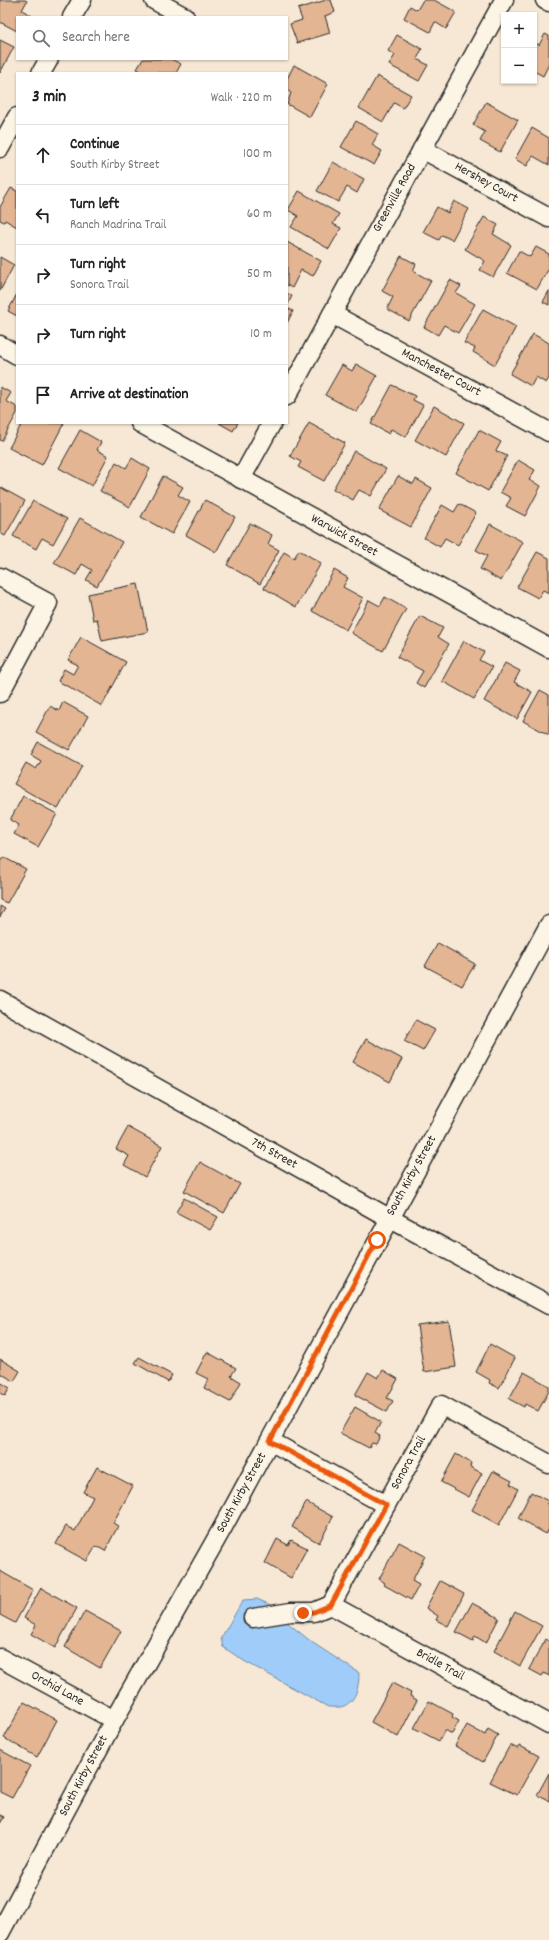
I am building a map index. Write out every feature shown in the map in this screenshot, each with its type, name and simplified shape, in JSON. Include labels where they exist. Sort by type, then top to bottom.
[{"type":"street","points":[[73,16],[82,0]]},
{"type":"street","points":[[154,0],[183,16]]},
{"type":"street","name":"Greenville Road","points":[[288,394],[504,0]]},
{"type":"street","points":[[545,0],[549,2]]},
{"type":"street","points":[[42,72],[48,60]]},
{"type":"street","points":[[8,141],[16,120]]},
{"type":"street","name":"Hershey Court","points":[[422,149],[549,218]]},
{"type":"street","name":"Manchester Court","points":[[332,314],[549,432]]},
{"type":"street","points":[[0,345],[16,354]]},
{"type":"street","name":"Warwick Street","points":[[142,424],[549,648]]},
{"type":"street","points":[[241,479],[271,424]]},
{"type":"street","points":[[0,577],[48,603],[0,693]]},
{"type":"street","name":"South Kirby Street","points":[[0,1933],[114,1720],[270,1441],[389,1218],[549,925]]},
{"type":"street","name":"7th Street","points":[[0,1000],[389,1218],[549,1305]]},
{"type":"street","name":"Sonora Trail","points":[[331,1605],[441,1405],[549,1464]]},
{"type":"street","points":[[270,1441],[386,1505]]},
{"type":"street","points":[[253,1618],[291,1612],[314,1612],[331,1605]]},
{"type":"street","name":"Bridle Trail","points":[[331,1605],[549,1724]]},
{"type":"street","name":"Orchid Lane","points":[[2,1664],[114,1720]]},
{"type":"water","points":[[257,1599],[273,1606],[288,1623],[313,1643],[359,1673],[356,1692],[352,1700],[341,1707],[328,1707],[244,1661],[223,1647],[221,1638],[243,1600]]},
{"type":"building","points":[[0,0],[27,1],[22,10],[32,16],[16,16],[16,30],[0,22]]},
{"type":"building","points":[[326,0],[331,0],[335,12],[325,16],[330,33],[297,43],[290,24],[302,20],[298,9]]},
{"type":"building","points":[[423,0],[434,0],[456,12],[446,29],[435,22],[430,32],[404,18],[410,6],[417,10]]},
{"type":"building","points":[[545,34],[549,36],[549,64],[543,76],[537,73],[537,44],[539,45]]},
{"type":"building","points":[[397,35],[422,49],[417,59],[428,65],[419,81],[389,65],[395,55],[388,51]]},
{"type":"building","points":[[0,40],[14,47],[0,73]]},
{"type":"building","points":[[142,60],[173,60],[181,64],[177,72],[143,72],[137,69]]},
{"type":"building","points":[[294,65],[328,84],[310,117],[288,105],[291,93],[288,91],[288,77]]},
{"type":"building","points":[[377,76],[411,95],[403,108],[394,103],[383,122],[359,108]]},
{"type":"building","points":[[486,102],[518,120],[500,152],[480,141],[485,132],[473,125]]},
{"type":"building","points":[[356,121],[378,134],[372,145],[382,151],[374,165],[341,147]]},
{"type":"building","points":[[532,128],[549,138],[549,165],[533,156],[527,166],[515,159]]},
{"type":"building","points":[[333,162],[364,179],[357,193],[347,187],[338,202],[317,191]]},
{"type":"building","points":[[11,188],[16,190],[16,226],[5,220],[4,222],[0,220],[0,207]]},
{"type":"building","points":[[299,191],[339,214],[333,224],[341,228],[329,249],[291,227],[298,216],[288,210]]},
{"type":"building","points":[[454,201],[469,209],[452,240],[442,235],[439,240],[423,232],[437,207],[448,213]]},
{"type":"building","points":[[484,217],[498,225],[493,234],[511,245],[493,277],[480,270],[485,261],[465,249]]},
{"type":"building","points":[[288,243],[321,261],[313,276],[301,270],[292,288],[288,286]]},
{"type":"building","points":[[536,247],[549,254],[549,268],[537,289],[507,273],[519,251],[530,257]]},
{"type":"building","points":[[401,256],[416,264],[413,271],[431,281],[409,321],[387,309],[393,297],[382,291]]},
{"type":"building","points":[[0,257],[14,265],[0,291]]},
{"type":"building","points":[[450,280],[461,286],[456,293],[475,304],[458,333],[444,325],[438,335],[424,327]]},
{"type":"building","points":[[549,291],[549,305],[543,302]]},
{"type":"building","points":[[288,294],[292,296],[288,304]]},
{"type":"building","points":[[16,296],[16,315],[8,311]]},
{"type":"building","points":[[288,308],[293,311],[288,321]]},
{"type":"building","points":[[483,309],[516,327],[495,365],[473,352],[475,348],[464,343]]},
{"type":"building","points":[[533,334],[549,343],[549,378],[546,383],[536,377],[531,386],[510,374]]},
{"type":"building","points":[[356,364],[377,376],[357,412],[325,395],[342,365],[352,371]]},
{"type":"building","points":[[392,385],[415,396],[413,400],[423,405],[406,437],[391,429],[389,434],[371,424]]},
{"type":"building","points":[[0,387],[11,393],[6,401],[16,406],[16,415],[2,441],[0,440]]},
{"type":"building","points":[[434,406],[464,423],[446,457],[415,440]]},
{"type":"building","points":[[309,423],[345,443],[324,481],[298,467],[301,462],[290,456]]},
{"type":"building","points":[[21,424],[63,424],[42,465],[9,448]]},
{"type":"building","points":[[221,424],[237,424],[233,431]]},
{"type":"building","points":[[80,430],[101,442],[97,450],[108,456],[92,486],[59,468]]},
{"type":"building","points":[[479,430],[501,442],[496,451],[507,456],[488,491],[456,473]]},
{"type":"building","points":[[354,451],[386,469],[371,496],[359,490],[353,500],[333,489]]},
{"type":"building","points":[[132,458],[150,469],[130,507],[100,491],[116,462],[126,468]]},
{"type":"building","points":[[518,460],[535,470],[529,480],[541,486],[525,516],[506,506],[511,498],[500,492]]},
{"type":"building","points":[[163,476],[183,487],[178,495],[190,502],[172,534],[141,517]]},
{"type":"building","points":[[398,476],[413,484],[416,479],[432,488],[411,527],[379,510]]},
{"type":"building","points":[[0,487],[25,501],[5,536],[0,533]]},
{"type":"building","points":[[205,500],[235,517],[216,552],[186,535]]},
{"type":"building","points":[[33,501],[67,519],[53,544],[42,538],[36,549],[13,536]]},
{"type":"building","points":[[459,504],[476,513],[458,545],[445,538],[440,547],[424,538],[442,505],[454,512]]},
{"type":"building","points":[[80,518],[122,542],[97,586],[86,580],[92,570],[82,564],[76,575],[54,563]]},
{"type":"building","points":[[250,523],[272,535],[268,544],[279,550],[260,584],[227,565]]},
{"type":"building","points":[[490,524],[523,542],[501,581],[480,569],[487,556],[476,550]]},
{"type":"building","points":[[299,550],[321,563],[296,607],[264,588],[284,552],[294,558]]},
{"type":"building","points":[[537,552],[549,558],[549,593],[543,590],[538,598],[517,587]]},
{"type":"building","points":[[334,570],[348,578],[343,587],[363,598],[346,630],[312,611]]},
{"type":"building","points":[[138,584],[148,632],[102,641],[97,619],[93,620],[88,594]]},
{"type":"building","points":[[385,597],[406,609],[383,651],[351,633],[369,600],[380,606]]},
{"type":"building","points":[[420,616],[443,628],[438,637],[449,644],[424,688],[416,683],[423,671],[397,657]]},
{"type":"building","points":[[81,637],[126,662],[102,706],[58,681],[64,669],[73,674],[78,665],[68,660]]},
{"type":"building","points":[[464,641],[484,652],[479,660],[492,667],[474,699],[442,681]]},
{"type":"building","points":[[505,663],[520,671],[514,682],[532,692],[517,719],[484,701]]},
{"type":"building","points":[[540,690],[549,695],[549,735],[523,721]]},
{"type":"building","points":[[63,702],[88,716],[69,750],[36,732],[50,706],[59,711]]},
{"type":"building","points":[[38,742],[82,766],[58,809],[14,784],[26,763],[36,769],[41,761],[31,755]]},
{"type":"building","points":[[23,796],[57,814],[38,847],[14,834],[19,825],[10,820]]},
{"type":"building","points":[[3,857],[26,869],[7,903],[0,900],[0,862]]},
{"type":"building","points":[[0,906],[5,909],[0,917]]},
{"type":"building","points":[[438,943],[475,964],[462,986],[425,966]]},
{"type":"building","points":[[416,1020],[435,1030],[423,1051],[404,1041]]},
{"type":"building","points":[[366,1039],[402,1059],[390,1082],[353,1062]]},
{"type":"building","points":[[128,1127],[162,1146],[145,1177],[124,1165],[129,1156],[116,1149]]},
{"type":"building","points":[[200,1162],[240,1184],[224,1213],[184,1191]]},
{"type":"building","points":[[184,1198],[218,1217],[210,1230],[176,1212]]},
{"type":"building","points":[[449,1321],[456,1367],[424,1372],[417,1325]]},
{"type":"building","points":[[490,1344],[515,1358],[499,1388],[489,1383],[490,1380],[476,1372]]},
{"type":"building","points":[[207,1352],[236,1368],[231,1376],[241,1382],[230,1402],[204,1388],[208,1379],[196,1373]]},
{"type":"building","points":[[139,1357],[172,1375],[168,1382],[135,1363]]},
{"type":"building","points":[[0,1359],[20,1371],[14,1381],[0,1373]]},
{"type":"building","points":[[383,1370],[398,1379],[387,1398],[393,1401],[387,1412],[355,1395],[368,1372],[378,1378]]},
{"type":"building","points":[[524,1372],[549,1386],[549,1391],[538,1411],[525,1404],[524,1407],[509,1399]]},
{"type":"building","points":[[0,1382],[10,1388],[5,1396],[0,1393]]},
{"type":"building","points":[[355,1407],[381,1422],[375,1433],[380,1436],[376,1444],[372,1443],[369,1448],[340,1433]]},
{"type":"building","points":[[456,1454],[471,1463],[470,1467],[482,1473],[469,1497],[441,1482]]},
{"type":"building","points":[[97,1467],[133,1486],[113,1523],[118,1526],[105,1551],[96,1546],[87,1561],[56,1544],[66,1526],[75,1531],[93,1497],[83,1492]]},
{"type":"building","points":[[493,1471],[512,1481],[510,1484],[518,1489],[499,1525],[472,1510]]},
{"type":"building","points":[[531,1492],[548,1501],[549,1529],[546,1534],[518,1518]]},
{"type":"building","points":[[306,1502],[333,1517],[319,1543],[292,1527]]},
{"type":"building","points":[[277,1539],[288,1545],[291,1540],[307,1548],[291,1578],[265,1563]]},
{"type":"building","points":[[399,1542],[425,1556],[412,1581],[419,1585],[411,1600],[384,1585],[385,1583],[379,1579]]},
{"type":"building","points":[[0,1571],[33,1590],[15,1623],[0,1615]]},
{"type":"building","points":[[440,1581],[464,1594],[448,1626],[436,1620],[438,1616],[426,1608]]},
{"type":"building","points":[[41,1588],[77,1608],[55,1648],[31,1634],[36,1625],[24,1618]]},
{"type":"building","points":[[472,1603],[499,1618],[486,1643],[475,1636],[473,1641],[456,1632]]},
{"type":"building","points":[[85,1611],[121,1631],[100,1668],[65,1647]]},
{"type":"building","points":[[515,1611],[542,1626],[520,1666],[494,1651]]},
{"type":"building","points":[[546,1639],[549,1641],[549,1676],[544,1673],[542,1676],[529,1669]]},
{"type":"building","points":[[392,1683],[411,1693],[410,1696],[417,1700],[398,1737],[371,1722]]},
{"type":"building","points":[[429,1701],[453,1714],[452,1717],[459,1721],[452,1734],[445,1730],[439,1741],[414,1728]]},
{"type":"building","points":[[24,1702],[57,1720],[37,1757],[4,1738]]},
{"type":"building","points":[[467,1725],[485,1735],[488,1729],[498,1735],[483,1762],[455,1746]]},
{"type":"building","points":[[510,1745],[518,1749],[520,1746],[539,1756],[517,1795],[490,1782]]},
{"type":"building","points":[[0,1750],[30,1766],[12,1798],[0,1792]]},
{"type":"building","points":[[549,1773],[549,1801],[537,1795]]},
{"type":"building","points":[[0,1815],[4,1817],[0,1824]]},
{"type":"route","points":[[303,1613],[314,1612],[331,1605],[386,1505],[270,1441],[377,1240]]}]
